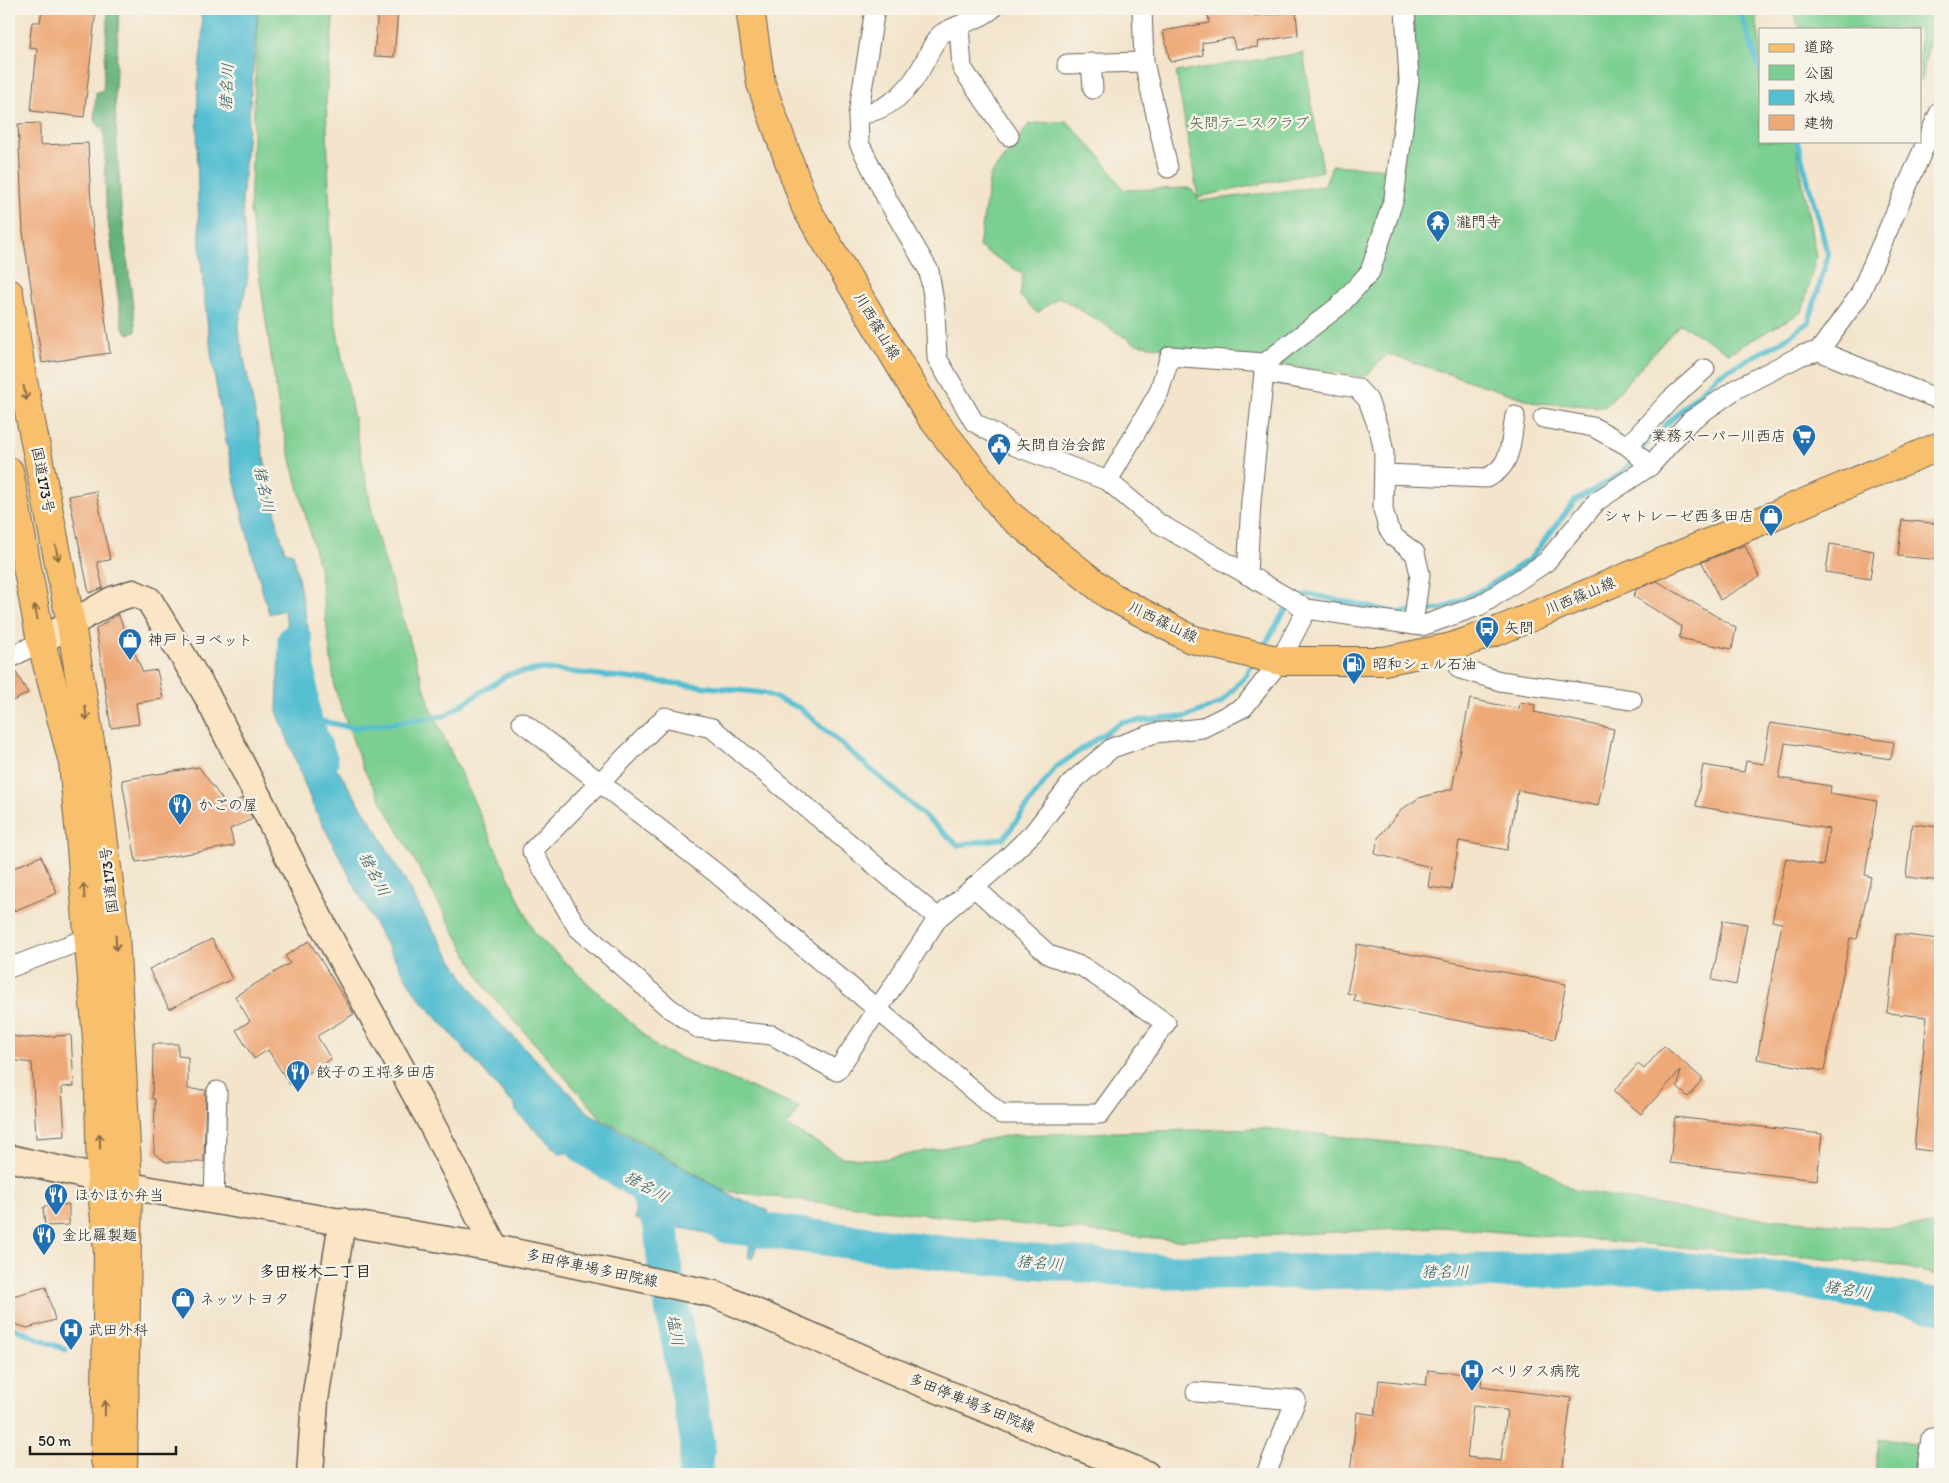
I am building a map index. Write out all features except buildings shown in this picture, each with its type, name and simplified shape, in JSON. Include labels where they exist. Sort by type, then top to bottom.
[{"type":"main road","name":"川西篠山線","points":[[750,9],[761,84],[806,208],[931,417],[1007,513],[1109,595],[1191,639],[1280,661],[1384,661],[1452,647],[1500,630],[1940,446]]},
{"type":"main road","name":"国道173号","points":[[9,294],[22,376],[71,624],[96,778],[115,933],[128,1185],[123,1474]]},
{"type":"main road","name":"国道173号","points":[[9,471],[41,641],[52,675],[73,763],[98,1051],[101,1180],[108,1252],[104,1474]]},
{"type":"main road","points":[[41,641],[112,600],[133,593],[149,600],[206,694],[328,935],[428,1117],[495,1248]]},
{"type":"main road","name":"多田停車場多田院線","points":[[9,1158],[101,1180],[495,1248],[714,1294],[914,1380],[1146,1474]]},
{"type":"main road","points":[[310,1474],[315,1400],[342,1221]]},
{"type":"street","points":[[875,9],[858,115],[858,143],[887,199],[929,271],[935,309],[937,358],[974,422],[1015,446],[1108,481],[1158,523],[1307,610],[1422,626],[1481,605],[1546,562],[1597,501],[1650,466],[1690,421],[1736,389],[1802,355],[1819,352],[1940,400]]},
{"type":"street","points":[[858,115],[872,113],[897,99],[916,80],[931,49],[942,33],[984,16],[992,9]]},
{"type":"street","points":[[1142,9],[1144,62],[1168,168]]},
{"type":"street","points":[[1247,575],[1251,501],[1265,368],[1339,306],[1370,272],[1394,198],[1409,81],[1405,9]]},
{"type":"street","points":[[960,26],[962,68],[1009,136]]},
{"type":"street","points":[[1068,64],[1144,62]]},
{"type":"street","points":[[1092,63],[1093,88]]},
{"type":"street","points":[[1151,91],[1159,130]]},
{"type":"street","points":[[1819,352],[1859,296],[1940,111]]},
{"type":"street","points":[[1108,481],[1159,392],[1170,356],[1265,368],[1357,388],[1368,400],[1380,433],[1384,453],[1383,509],[1388,528],[1395,538],[1415,553],[1420,574],[1413,624]]},
{"type":"street","points":[[1628,446],[1670,400],[1705,368]]},
{"type":"street","points":[[1384,474],[1486,478],[1497,473],[1505,465],[1514,416]]},
{"type":"street","points":[[1543,418],[1593,426],[1628,446],[1650,466]]},
{"type":"street","points":[[938,918],[712,728],[665,717],[532,851],[577,927],[668,1007],[698,1028],[772,1035],[837,1071],[938,918],[1034,832],[1073,781],[1112,748],[1155,733],[1202,728],[1244,707],[1280,661],[1307,610]]},
{"type":"street","points":[[9,659],[41,641]]},
{"type":"street","points":[[1452,647],[1460,669],[1492,678],[1632,700]]},
{"type":"street","points":[[522,722],[716,874],[1001,1114],[1100,1114],[1166,1023],[1083,968],[1050,955],[974,887]]},
{"type":"street","points":[[9,968],[88,938]]},
{"type":"street","points":[[214,1200],[218,1091]]},
{"type":"street","points":[[1196,1392],[1296,1400],[1266,1474]]},
{"type":"street","points":[[1926,1474],[1931,1438]]},
{"type":"green space","points":[[108,9],[119,9],[115,91],[116,128],[121,206],[136,332],[128,334],[122,326],[106,206],[104,131],[94,120],[96,92],[103,90]]},
{"type":"green space","points":[[258,9],[334,9],[326,99],[333,311],[376,533],[431,709],[535,934],[659,1049],[800,1108],[787,1126],[842,1157],[878,1160],[1011,1135],[1263,1128],[1523,1157],[1574,1190],[1717,1215],[1885,1228],[1940,1225],[1940,1276],[1897,1265],[1441,1227],[1174,1240],[882,1210],[725,1191],[601,1118],[487,990],[362,766],[335,689],[319,567],[280,417],[250,211]]},
{"type":"green space","points":[[1409,9],[1755,9],[1759,35],[1759,142],[1795,142],[1816,257],[1802,312],[1729,353],[1680,324],[1605,407],[1538,403],[1387,354],[1365,377],[1136,344],[1059,297],[1037,313],[1020,296],[1023,274],[979,247],[990,176],[1029,124],[1067,121],[1102,159],[1124,190],[1190,188],[1200,201],[1325,186],[1332,165],[1389,169]]},
{"type":"green space","points":[[1792,9],[1935,9],[1922,80],[1922,28],[1800,28]]},
{"type":"green space","name":"矢問テニスクラブ","points":[[1303,53],[1323,171],[1198,197],[1176,72]]},
{"type":"green space","points":[[1879,1438],[1921,1445],[1916,1474],[1875,1474]]},
{"type":"water","points":[[200,9],[258,9],[242,202],[248,275],[238,329],[279,531],[285,551],[293,553],[312,648],[306,676],[294,702],[327,761],[339,772],[377,831],[425,917],[480,1003],[589,1113],[730,1195],[769,1211],[752,1259],[748,1257],[750,1245],[721,1240],[722,1236],[635,1219],[633,1196],[622,1178],[610,1166],[613,1158],[601,1153],[593,1157],[580,1150],[573,1156],[569,1152],[560,1154],[516,1112],[515,1104],[508,1099],[416,994],[376,927],[313,806],[277,711],[279,649],[292,646],[284,610],[269,614],[230,462],[212,358],[205,306],[198,201],[198,84],[202,37]]},
{"type":"waterway","points":[[1739,9],[1759,67]]},
{"type":"waterway","points":[[1263,648],[1284,612],[1308,594],[1397,613],[1442,609],[1484,589],[1530,559],[1575,501],[1622,473],[1646,444],[1718,375],[1781,342],[1809,322],[1828,255],[1797,142]]},
{"type":"waterway","name":"猪名川","points":[[295,641],[303,717],[321,762]]},
{"type":"waterway","points":[[303,717],[353,728],[444,716],[509,674],[543,669],[764,693],[800,708],[958,845],[1004,838],[1055,768],[1121,722],[1185,717],[1221,703],[1246,675],[1254,662]]},
{"type":"waterway","name":"猪名川","points":[[563,1120],[586,1148],[650,1190]]},
{"type":"waterway","name":"塩川","points":[[646,1188],[661,1227],[666,1276],[698,1443],[695,1474]]},
{"type":"waterway","name":"猪名川","points":[[716,1220],[727,1226],[958,1255],[1165,1272],[1559,1271],[1642,1266],[1796,1280],[1940,1306]]},
{"type":"waterway","points":[[9,1326],[66,1350]]},
{"type":"place","name":"瀧門寺","points":[[1438,243]]},
{"type":"place","name":"業務スーパー川西店","points":[[1804,457]]},
{"type":"place","name":"矢問自治会館","points":[[999,466]]},
{"type":"place","name":"シャトレーゼ西多田店","points":[[1771,537]]},
{"type":"place","name":"矢問","points":[[1487,649]]},
{"type":"place","name":"神戸トヨペット","points":[[130,661]]},
{"type":"place","name":"昭和シェル石油","points":[[1354,685]]},
{"type":"place","name":"かごの屋","points":[[180,826]]},
{"type":"place","name":"餃子の王将多田店","points":[[298,1093]]},
{"type":"place","name":"ほかほか弁当","points":[[56,1216]]},
{"type":"place","name":"金比羅製麺","points":[[44,1256]]},
{"type":"place","name":"ネッツトヨタ","points":[[183,1320]]},
{"type":"place","name":"武田外科","points":[[71,1351]]},
{"type":"place","name":"ベリタス病院","points":[[1472,1392]]},
{"type":"district","name":"多田桜木二丁目","points":[[315,1271]]}]
